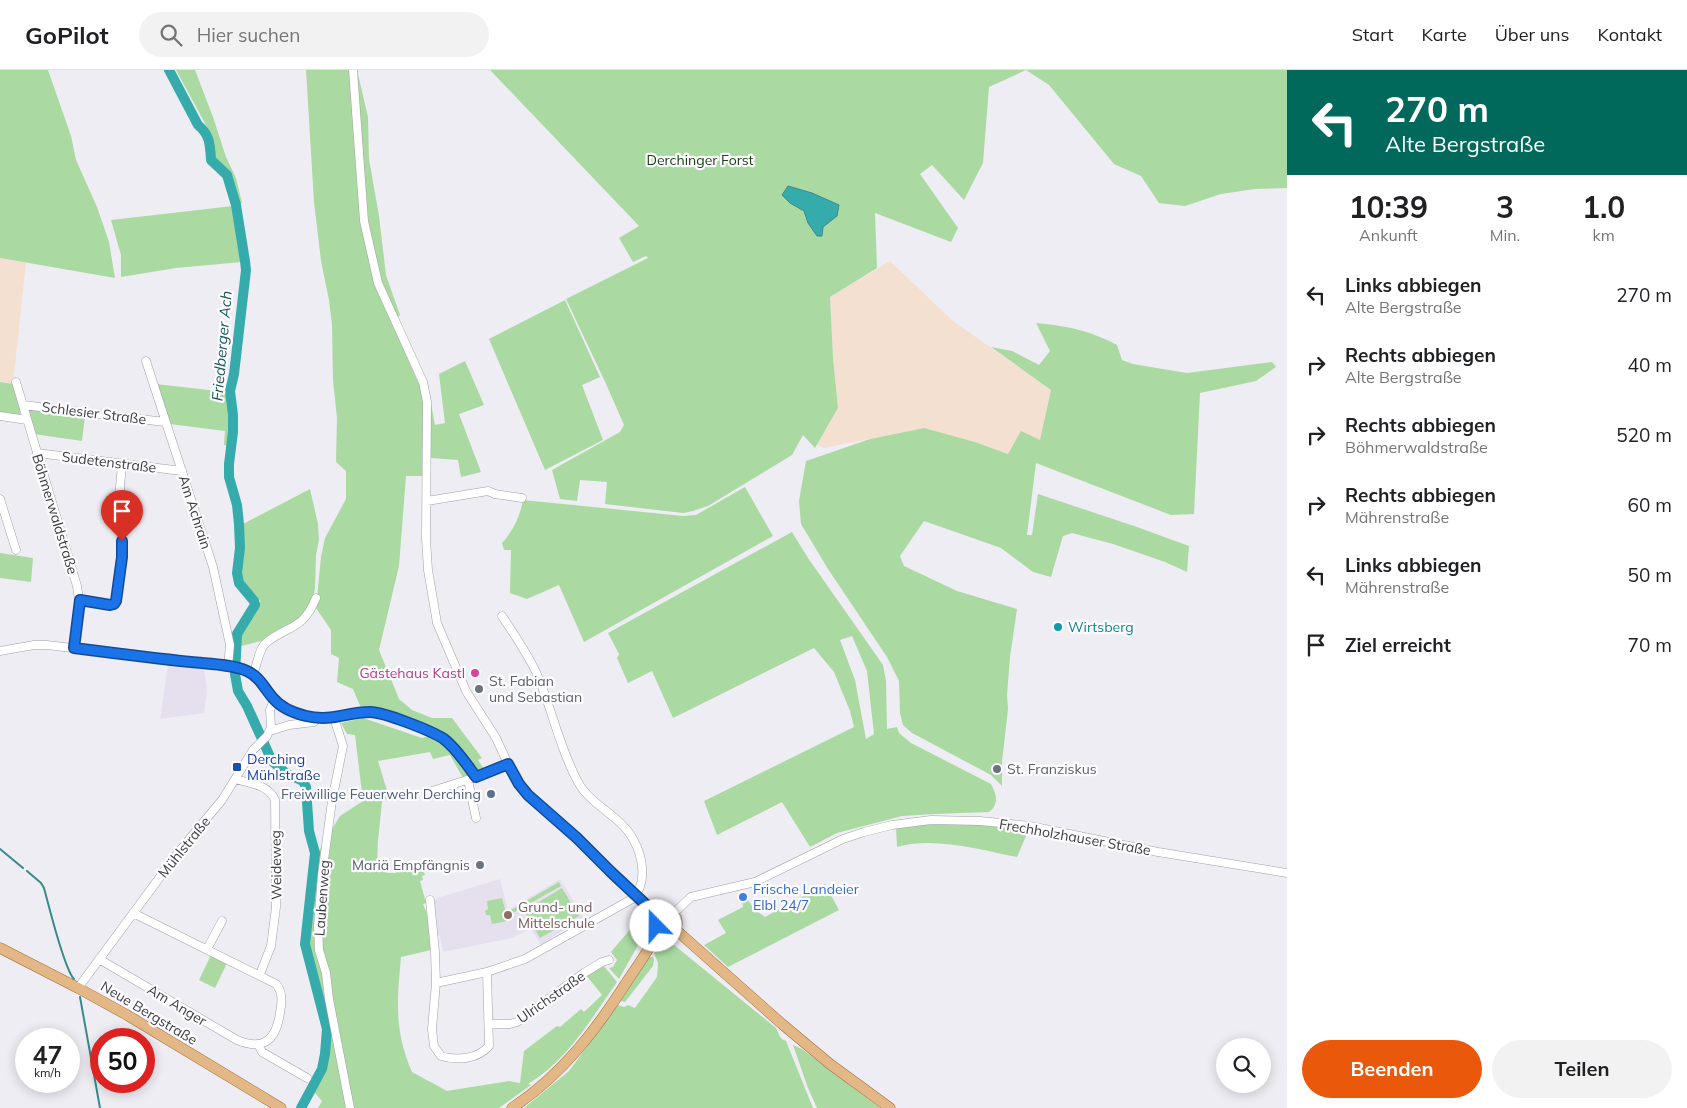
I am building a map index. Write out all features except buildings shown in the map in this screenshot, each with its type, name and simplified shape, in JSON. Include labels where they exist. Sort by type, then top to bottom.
[{"type":"main road","points":[[665,912],[673,914],[677,921],[675,929],[668,933],[660,931],[655,924],[658,916],[665,912]]},
{"type":"main road","points":[[675,929],[819,1055],[890,1108]]},
{"type":"main road","points":[[512,1108],[528,1098],[551,1078],[583,1045],[660,931]]},
{"type":"main road","name":"Neue Bergstraße","points":[[0,948],[127,1015],[281,1108]]},
{"type":"street","points":[[353,70],[364,221],[378,282],[423,382],[427,402],[426,539],[428,570],[437,623],[466,691],[496,738],[519,784],[528,795],[577,838],[635,896],[658,916]]},
{"type":"street","name":"Am Achrain","points":[[146,361],[210,556],[230,645],[233,668]]},
{"type":"street","name":"Böhmerwaldstraße","points":[[16,382],[80,600],[74,648]]},
{"type":"street","name":"Schlesier Straße","points":[[23,405],[165,422]]},
{"type":"street","points":[[0,416],[27,420]]},
{"type":"street","name":"Sudetenstraße","points":[[37,453],[182,471]]},
{"type":"street","points":[[80,600],[110,605],[116,601],[122,557],[120,499],[122,464]]},
{"type":"street","points":[[427,501],[488,491],[495,494],[522,498]]},
{"type":"street","points":[[0,499],[16,550]]},
{"type":"street","points":[[253,674],[261,650],[266,642],[297,625],[312,609],[316,598]]},
{"type":"street","points":[[436,984],[487,972],[525,959],[635,896],[642,884],[642,875],[634,840],[624,827],[582,789],[567,760],[536,671],[502,616]]},
{"type":"street","points":[[0,651],[34,645],[74,648],[233,668],[253,674],[274,700],[285,708],[317,718],[334,718],[371,712],[391,717],[434,734],[454,749],[472,778],[476,818]]},
{"type":"street","points":[[265,737],[270,710],[274,700]]},
{"type":"street","points":[[265,737],[289,725],[314,722],[317,718]]},
{"type":"street","name":"Laubenweg","points":[[334,718],[343,746],[332,801],[322,875],[318,926],[319,950],[326,973],[329,999],[350,1108]]},
{"type":"street","name":"Mühlstraße","points":[[78,988],[176,854],[222,800],[253,750],[265,737]]},
{"type":"street","points":[[426,793],[508,764]]},
{"type":"street","name":"Weideweg","points":[[235,778],[268,789],[275,800],[276,916],[271,946],[260,974]]},
{"type":"street","name":"Frechholzhauser Straße","points":[[673,914],[691,897],[755,882],[843,838],[892,826],[931,820],[980,820],[1030,826],[1158,852],[1287,873]]},
{"type":"street","points":[[430,900],[436,984],[432,1029],[434,1046],[441,1056],[449,1058],[477,1056],[484,1052],[488,1046],[487,972]]},
{"type":"street","points":[[133,912],[260,974],[280,988],[282,1007],[276,1033],[258,1044]]},
{"type":"street","points":[[208,949],[222,921]]},
{"type":"street","name":"Am Anger","points":[[99,959],[237,1040],[258,1044],[262,1052],[307,1078]]},
{"type":"street","name":"Ulrichstraße","points":[[489,1024],[517,1022],[584,973],[609,960]]},
{"type":"shaded area","points":[[0,258],[26,263],[13,384],[0,382]]},
{"type":"shaded area","points":[[890,261],[953,321],[1051,390],[1040,441],[1008,454],[975,442],[923,428],[824,448],[817,445],[838,408],[830,297]]},
{"type":"shaded area","points":[[168,665],[204,668],[207,690],[204,713],[160,719]]},
{"type":"shaded area","name":"Grund- und Mittelschule","points":[[500,879],[508,910],[560,879],[585,919],[574,923],[541,945],[531,929],[512,938],[443,952],[440,936],[437,935],[432,905],[437,898]]},
{"type":"green space","points":[[0,70],[48,70],[71,136],[76,160],[97,207],[109,242],[115,278],[0,258]]},
{"type":"green space","points":[[176,70],[195,70],[226,157],[236,178],[242,203],[239,204],[230,174],[213,159],[213,138]]},
{"type":"green space","points":[[306,70],[357,70],[368,117],[369,159],[379,216],[386,275],[400,315],[392,323],[418,382],[429,393],[435,425],[445,423],[439,374],[465,361],[484,405],[459,414],[481,472],[461,477],[458,460],[431,458],[423,464],[422,476],[406,476],[399,566],[379,650],[399,699],[412,710],[432,718],[452,718],[482,758],[478,760],[484,769],[479,771],[444,733],[373,707],[361,708],[353,689],[337,682],[339,658],[331,654],[331,630],[316,608],[321,557],[325,538],[346,499],[346,471],[336,462],[337,418],[333,380],[332,325],[321,261],[314,202]]},
{"type":"green space","name":"Derchinger Forst","points":[[490,70],[1026,70],[989,87],[983,163],[964,200],[932,165],[920,174],[958,228],[951,242],[875,213],[877,268],[830,297],[838,408],[815,448],[803,435],[792,455],[708,506],[683,513],[605,504],[607,482],[580,480],[577,501],[560,499],[552,470],[620,432],[624,425],[566,299],[648,258],[646,256],[633,262],[619,238],[639,226]],"holes":[[[788,186],[812,193],[839,205],[837,216],[823,227],[822,236],[817,236],[808,223],[804,211]]]},
{"type":"green space","points":[[1026,70],[1287,70],[1287,188],[1255,189],[1221,194],[1185,206],[1159,203],[1141,176],[1114,164],[1049,85]]},
{"type":"green space","points":[[233,206],[242,262],[176,268],[121,277],[121,255],[111,220]]},
{"type":"green space","points":[[565,300],[600,377],[582,385],[603,440],[545,470],[489,339]]},
{"type":"green space","points":[[1036,323],[1067,327],[1097,336],[1117,345],[1122,360],[1133,364],[1187,373],[1272,362],[1276,367],[1256,381],[1200,393],[1194,514],[1171,515],[1036,463],[1027,535],[1032,535],[1038,494],[1189,546],[1187,572],[1165,562],[1113,544],[1072,533],[1063,536],[1051,577],[1033,572],[1001,548],[924,521],[900,556],[904,566],[957,591],[1017,609],[1010,657],[1002,786],[991,775],[912,733],[903,725],[900,713],[899,681],[887,657],[828,569],[801,524],[799,501],[806,461],[870,439],[924,428],[975,442],[1008,454],[1021,431],[1040,440],[1051,390],[991,347],[1012,351],[1039,365],[1050,351]]},
{"type":"green space","points":[[0,382],[13,384],[21,411],[20,414],[0,414]]},
{"type":"green space","points":[[156,384],[226,392],[229,414],[228,446],[224,445],[225,431],[170,424]]},
{"type":"green space","points":[[32,410],[85,416],[82,441],[34,434],[28,414]]},
{"type":"green space","points":[[745,487],[773,536],[584,642],[559,585],[527,599],[510,593],[511,550],[504,550],[502,543],[516,523],[523,500],[683,516],[696,515]]},
{"type":"green space","points":[[310,489],[318,524],[319,540],[316,555],[315,588],[311,607],[295,623],[265,640],[233,648],[235,633],[251,608],[251,602],[261,602],[241,581],[239,570],[242,550],[241,525]]},
{"type":"green space","points":[[792,532],[883,665],[886,681],[887,729],[897,727],[899,733],[911,743],[991,784],[995,792],[996,803],[989,812],[902,816],[837,833],[810,847],[782,802],[717,835],[704,801],[854,727],[850,711],[834,672],[814,648],[673,718],[652,671],[628,683],[617,658],[619,654],[608,633]],"holes":[[[852,636],[867,671],[874,734],[866,739],[855,680],[840,640]]]},
{"type":"green space","points":[[0,553],[33,558],[31,582],[0,578]]},
{"type":"green space","points":[[363,718],[422,738],[430,736],[447,748],[468,776],[463,778],[450,755],[433,759],[430,752],[378,761],[389,797],[382,802],[377,865],[388,873],[396,873],[396,865],[421,864],[425,875],[422,876],[423,880],[420,881],[426,903],[423,904],[427,914],[431,950],[401,957],[398,988],[398,1015],[402,1042],[412,1072],[447,1091],[509,1081],[520,1083],[524,1051],[557,1026],[560,1027],[581,1009],[584,1012],[602,995],[586,975],[603,965],[617,982],[567,1051],[528,1084],[531,1085],[499,1108],[318,1108],[322,1101],[314,1092],[326,1068],[330,1027],[308,943],[314,859],[340,816],[363,801],[355,735],[347,734],[341,723]]},
{"type":"green space","points":[[951,823],[1029,829],[1017,857],[941,843],[911,844],[897,847],[896,827]]},
{"type":"green space","points":[[559,882],[561,886],[506,917],[507,921],[492,924],[490,915],[486,915],[485,911],[488,909],[487,901],[502,898],[506,913]]},
{"type":"green space","points":[[825,884],[839,910],[728,967],[704,945],[726,933],[718,920],[743,907],[742,900],[746,897],[754,909],[765,917]]},
{"type":"green space","points":[[562,888],[579,916],[540,938],[524,911]]},
{"type":"green space","points":[[644,913],[648,923],[647,929],[619,979],[609,968],[613,967],[617,960],[611,952]]},
{"type":"green space","points":[[660,944],[674,945],[776,1028],[781,1037],[786,1041],[813,1108],[524,1108],[569,1071],[618,1005],[624,1007],[628,1005],[635,1008],[657,977],[658,963],[654,953]]},
{"type":"green space","points":[[211,955],[227,963],[215,988],[199,980]]},
{"type":"green space","points":[[649,957],[653,957],[653,966],[625,1002],[621,1001]]},
{"type":"green space","points":[[793,1045],[802,1049],[880,1108],[817,1108]]},
{"type":"water","points":[[788,186],[812,193],[839,205],[837,216],[823,227],[822,236],[817,236],[808,223],[804,211],[790,203],[782,195]]},
{"type":"waterway","name":"Friedberger Ach","points":[[169,70],[198,125],[207,136],[211,160],[227,175],[236,205],[245,261],[246,270],[234,374],[230,391],[233,432],[229,477],[237,505],[239,524],[240,548],[237,573],[239,583],[254,601],[255,605],[237,634],[235,674],[238,691],[247,706],[272,761],[287,774],[303,781],[306,787],[309,831],[315,853],[305,944],[327,1029],[322,1069],[301,1108]]},
{"type":"waterway","points":[[0,849],[23,868]]},
{"type":"waterway","points":[[27,871],[44,888],[61,951],[74,979]]},
{"type":"waterway","points":[[80,997],[100,1108]]},
{"type":"place","name":"Wirtsberg","points":[[1058,627]]},
{"type":"place","name":"Gästehaus Kastl","points":[[475,673]]},
{"type":"place","name":"St. Fabian und Sebastian","points":[[479,689]]},
{"type":"place","name":"Derching Mühlstraße","points":[[237,767]]},
{"type":"place","name":"St. Franziskus","points":[[997,769]]},
{"type":"place","name":"Freiwillige Feuerwehr Derching","points":[[491,794]]},
{"type":"place","name":"Mariä Empfängnis","points":[[480,865]]},
{"type":"place","name":"Frische Landeier Elbl 24/7","points":[[743,897]]},
{"type":"place","name":"Grund- und Mittelschule","points":[[508,915]]},
{"type":"route","points":[[122,541],[122,557],[116,601],[110,605],[80,600],[74,648],[246,670],[259,679],[274,700],[294,712],[317,718],[336,718],[371,712],[391,717],[434,734],[444,740],[454,749],[476,777],[508,764],[519,784],[528,795],[577,838],[635,896],[658,916],[656,918],[656,926]]}]
